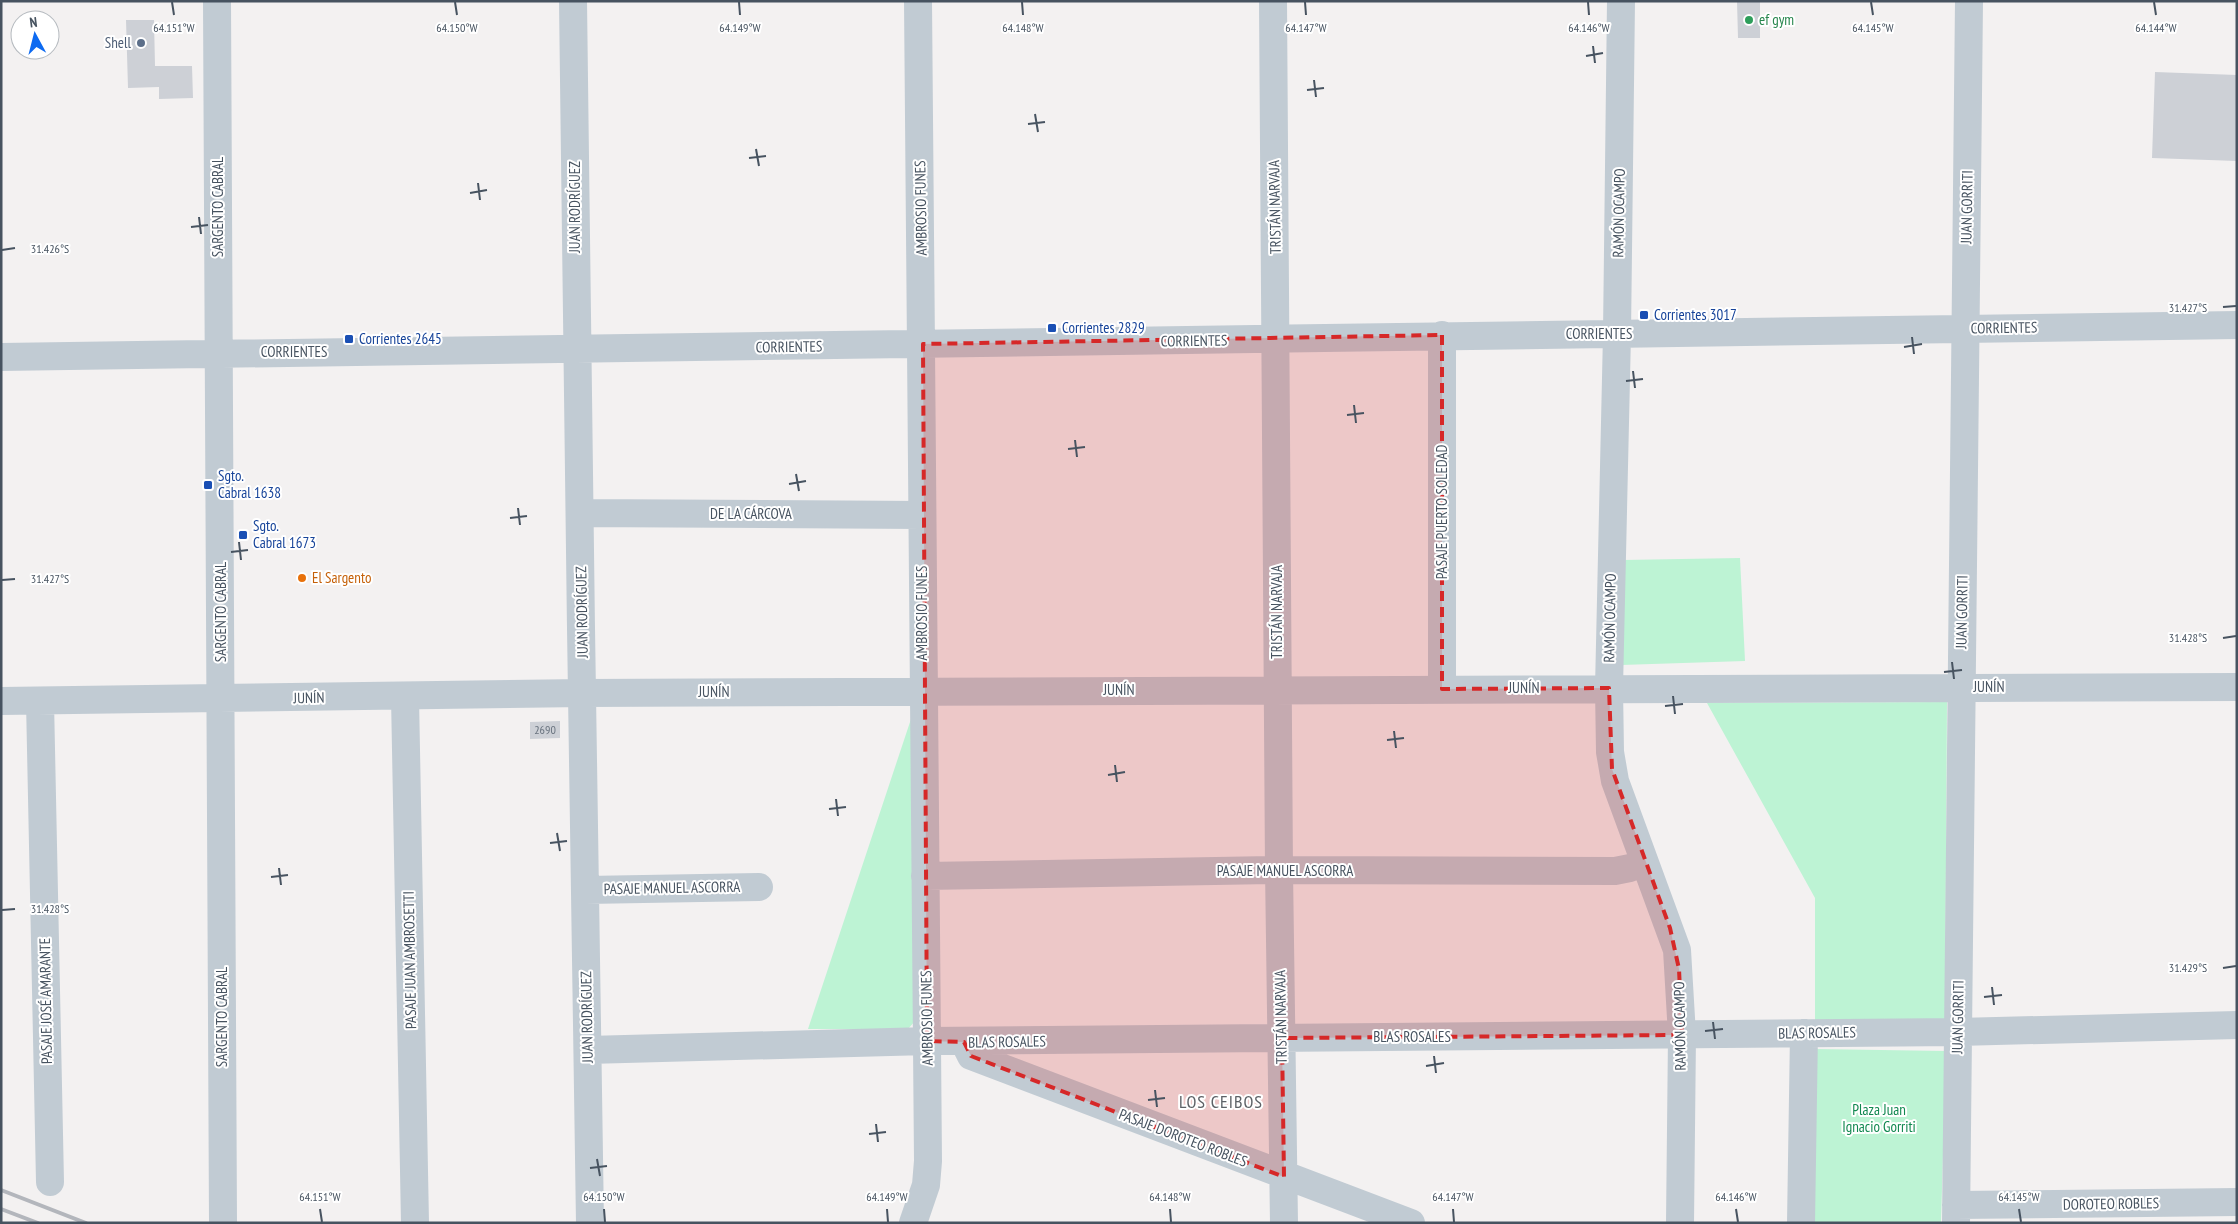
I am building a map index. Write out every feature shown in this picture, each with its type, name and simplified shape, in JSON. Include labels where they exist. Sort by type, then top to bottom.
[{"type":"street","name":"SARGENTO CABRAL","points":[[217,1],[223,1223]]},
{"type":"street","name":"JUAN RODRÍGUEZ","points":[[573,1],[576,350],[590,1223]]},
{"type":"street","name":"AMBROSIO FUNES","points":[[913,1223],[926,1185],[928,1161],[923,691],[923,344],[918,1]]},
{"type":"street","name":"TRISTÁN NARVAJA","points":[[1273,1],[1278,870],[1284,1223]]},
{"type":"street","name":"RAMÓN OCAMPO","points":[[1621,1],[1617,334],[1609,688],[1612,769],[1677,950],[1682,1034],[1680,1223]]},
{"type":"street","name":"JUAN GORRITI","points":[[1956,1214],[1969,1]]},
{"type":"street","name":"CORRIENTES","points":[[1,357],[2237,325]]},
{"type":"street","name":"PASAJE PUERTO SOLEDAD","points":[[1442,335],[1442,689]]},
{"type":"street","name":"DE LA CÁRCOVA","points":[[580,513],[922,515]]},
{"type":"street","name":"JUNÍN","points":[[1,702],[583,693],[2237,687]]},
{"type":"street","name":"PASAJE JUAN AMBROSETTI","points":[[405,697],[414,1223]]},
{"type":"street","name":"PASAJE JOSÉ AMARANTE","points":[[40,701],[50,1182]]},
{"type":"street","name":"PASAJE MANUEL ASCORRA","points":[[925,876],[1278,870],[1615,871],[1630,868],[1644,862]]},
{"type":"street","name":"PASAJE MANUEL ASCORRA","points":[[586,890],[759,887]]},
{"type":"street","name":"BLAS ROSALES","points":[[588,1050],[927,1041],[1804,1034],[2237,1025]]},
{"type":"street","points":[[1801,1223],[1804,1034]]},
{"type":"street","name":"PASAJE DOROTEO ROBLES","points":[[964,1042],[971,1056],[1411,1223]]},
{"type":"street","name":"DOROTEO ROBLES","points":[[1956,1214],[2237,1202]]},
{"type":"highlighted area","points":[[1442,335],[1442,689],[1609,688],[1612,769],[1670,928],[1679,969],[1682,1035],[1282,1038],[1284,1177],[971,1056],[964,1042],[927,1041],[923,344]]},
{"type":"green space","points":[[1740,558],[1745,661],[1621,665],[1623,560]]},
{"type":"green space","points":[[1947,702],[1945,1022],[1815,1023],[1815,898],[1707,703]]},
{"type":"green space","points":[[911,719],[915,1021],[908,1029],[808,1029]]},
{"type":"green space","name":"Plaza Juan Ignacio Gorriti","points":[[1815,1049],[1946,1051],[1941,1223],[1814,1223]]},
{"type":"building","name":"ef gym","points":[[1737,1],[1760,1],[1760,38],[1738,38]]},
{"type":"building","name":"Shell","points":[[126,20],[154,20],[155,66],[192,66],[193,98],[159,99],[159,87],[128,88]]},
{"type":"building","points":[[2155,72],[2237,75],[2237,161],[2152,158]]},
{"type":"building","points":[[560,721],[560,738],[530,739],[530,722]]},
{"type":"railway","points":[[1,1190],[86,1223]]},
{"type":"railway","points":[[1,1209],[38,1223]]},
{"type":"place","name":"ef gym","points":[[1749,20]]},
{"type":"place","name":"Shell","points":[[141,43]]},
{"type":"place","name":"Corrientes 3017","points":[[1644,315]]},
{"type":"place","name":"Corrientes 2829","points":[[1052,328]]},
{"type":"place","name":"Corrientes 2645","points":[[349,339]]},
{"type":"place","name":"Sgto. Cabral 1638","points":[[208,485]]},
{"type":"place","name":"Sgto. Cabral 1673","points":[[243,535]]},
{"type":"place","name":"El Sargento","points":[[302,578]]},
{"type":"district","name":"LOS CEIBOS","points":[[1221,1102]]}]
